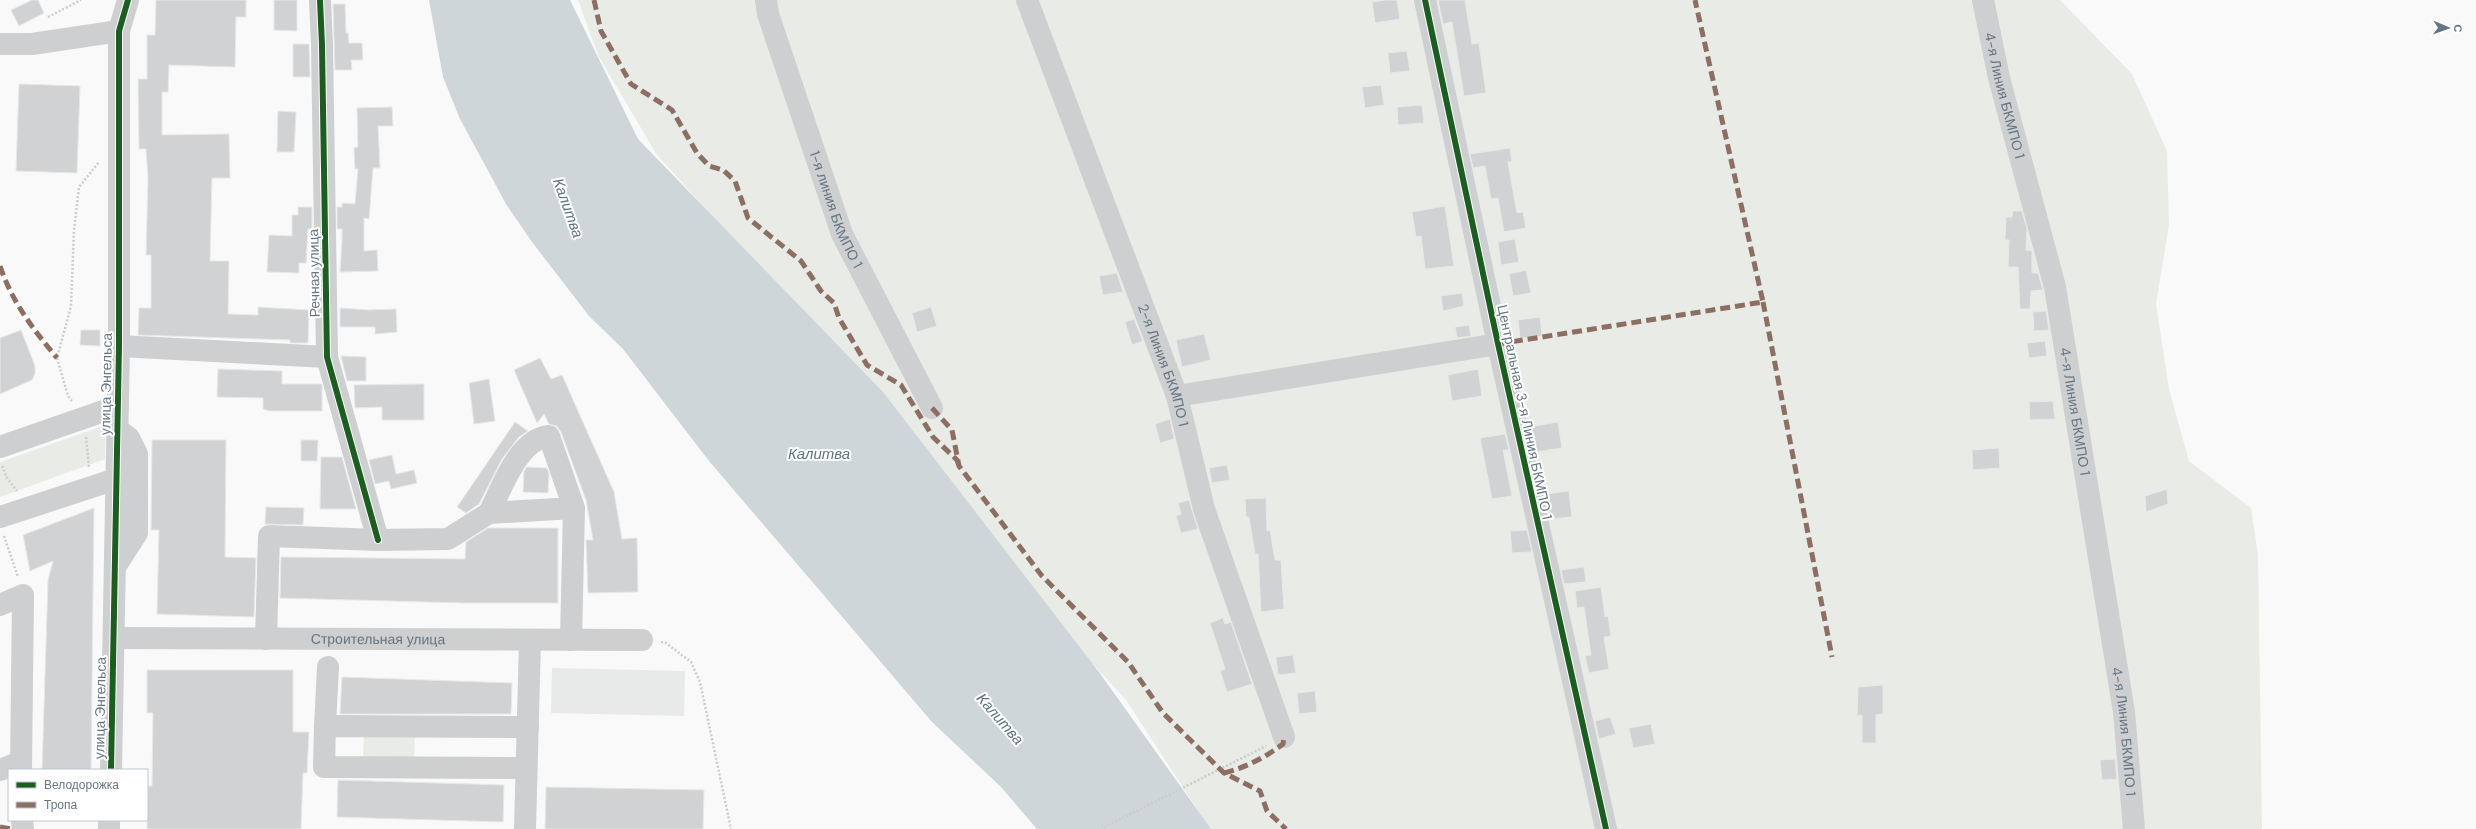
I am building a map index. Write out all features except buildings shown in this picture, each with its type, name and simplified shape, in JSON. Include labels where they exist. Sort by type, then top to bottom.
[{"type":"street","name":"улица Энгельса","points":[[111,769],[119,346],[119,31],[128,0]]},
{"type":"street","name":"Речная улица","points":[[320,0],[327,357],[378,540]]},
{"type":"street","name":"1-я линия БКМПО 1","points":[[766,0],[768,14],[842,234],[932,408]]},
{"type":"street","name":"2-я Линия БКМПО 1","points":[[1027,0],[1177,396],[1204,509],[1284,737]]},
{"type":"street","name":"Центральная 3-я Линия БКМПО 1","points":[[1425,0],[1498,344],[1606,829]]},
{"type":"street","name":"4-я Линия БКМПО 1","points":[[1983,0],[1999,78],[2055,287],[2124,712],[2134,829]]},
{"type":"street","points":[[0,44],[32,44],[119,31]]},
{"type":"street","points":[[1177,396],[1498,344]]},
{"type":"street","points":[[119,346],[327,357]]},
{"type":"street","points":[[0,447],[118,406]]},
{"type":"street","points":[[115,567],[137,533],[138,454],[129,438],[118,430]]},
{"type":"street","points":[[266,639],[269,536],[378,540],[448,539],[489,512],[522,449],[541,437],[549,436],[574,508],[571,640]]},
{"type":"street","points":[[1,524],[90,487],[116,479]]},
{"type":"street","points":[[489,512],[574,508]]},
{"type":"street","points":[[0,605],[23,595],[20,766],[0,770]]},
{"type":"street","name":"Строительная улица","points":[[114,638],[642,640]]},
{"type":"street","points":[[525,829],[530,640]]},
{"type":"street","points":[[328,666],[324,767],[526,768]]},
{"type":"street","points":[[325,726],[528,727]]},
{"type":"path","points":[[48,17],[82,0]]},
{"type":"path","points":[[90,487],[85,417],[68,396],[57,358],[71,306],[74,230],[79,187],[100,160]]},
{"type":"path","points":[[1,524],[23,595]]},
{"type":"path","points":[[642,640],[666,643],[691,662],[700,682],[731,829]]},
{"type":"path","points":[[1101,829],[1284,737]]},
{"type":"shaded area","points":[[578,0],[2060,0],[2132,74],[2167,151],[2169,225],[2156,304],[2169,389],[2189,461],[2251,508],[2258,555],[2262,829],[1210,829],[1126,700],[1019,583],[726,231],[657,155],[599,57]]},
{"type":"shaded area","points":[[106,425],[105,459],[0,497],[0,462]]},
{"type":"shaded area","points":[[552,668],[685,671],[684,716],[551,713]]},
{"type":"shaded area","points":[[364,735],[415,736],[414,758],[363,757]]},
{"type":"water","name":"Калитва","points":[[429,0],[570,0],[638,139],[883,392],[1099,672],[1211,829],[1037,829],[1001,787],[932,722],[709,461],[623,349],[589,316],[532,242],[506,204],[460,119],[443,77]]},
{"type":"marked path","points":[[594,0],[601,31],[631,84],[672,110],[697,153],[709,166],[723,170],[735,181],[748,218],[801,261],[821,291],[834,303],[839,318],[867,365],[901,385],[933,437],[957,460],[959,466]]},
{"type":"marked path","points":[[1498,344],[1763,302],[1695,0]]},
{"type":"marked path","points":[[0,266],[5,279],[24,315],[57,358]]},
{"type":"marked path","points":[[1763,302],[1832,657]]},
{"type":"marked path","points":[[932,408],[952,430],[959,466],[1042,576],[1128,662],[1163,713],[1224,773],[1260,791],[1267,811],[1286,829]]},
{"type":"marked path","points":[[1224,773],[1248,765],[1269,754],[1283,744],[1284,737]]},
{"type":"marked path","points":[[0,827],[11,829]]},
{"type":"cycle path","points":[[111,769],[119,346],[119,31],[128,0]]},
{"type":"cycle path","points":[[320,0],[327,357],[378,540]]},
{"type":"cycle path","points":[[1425,0],[1498,344],[1606,829]]}]
